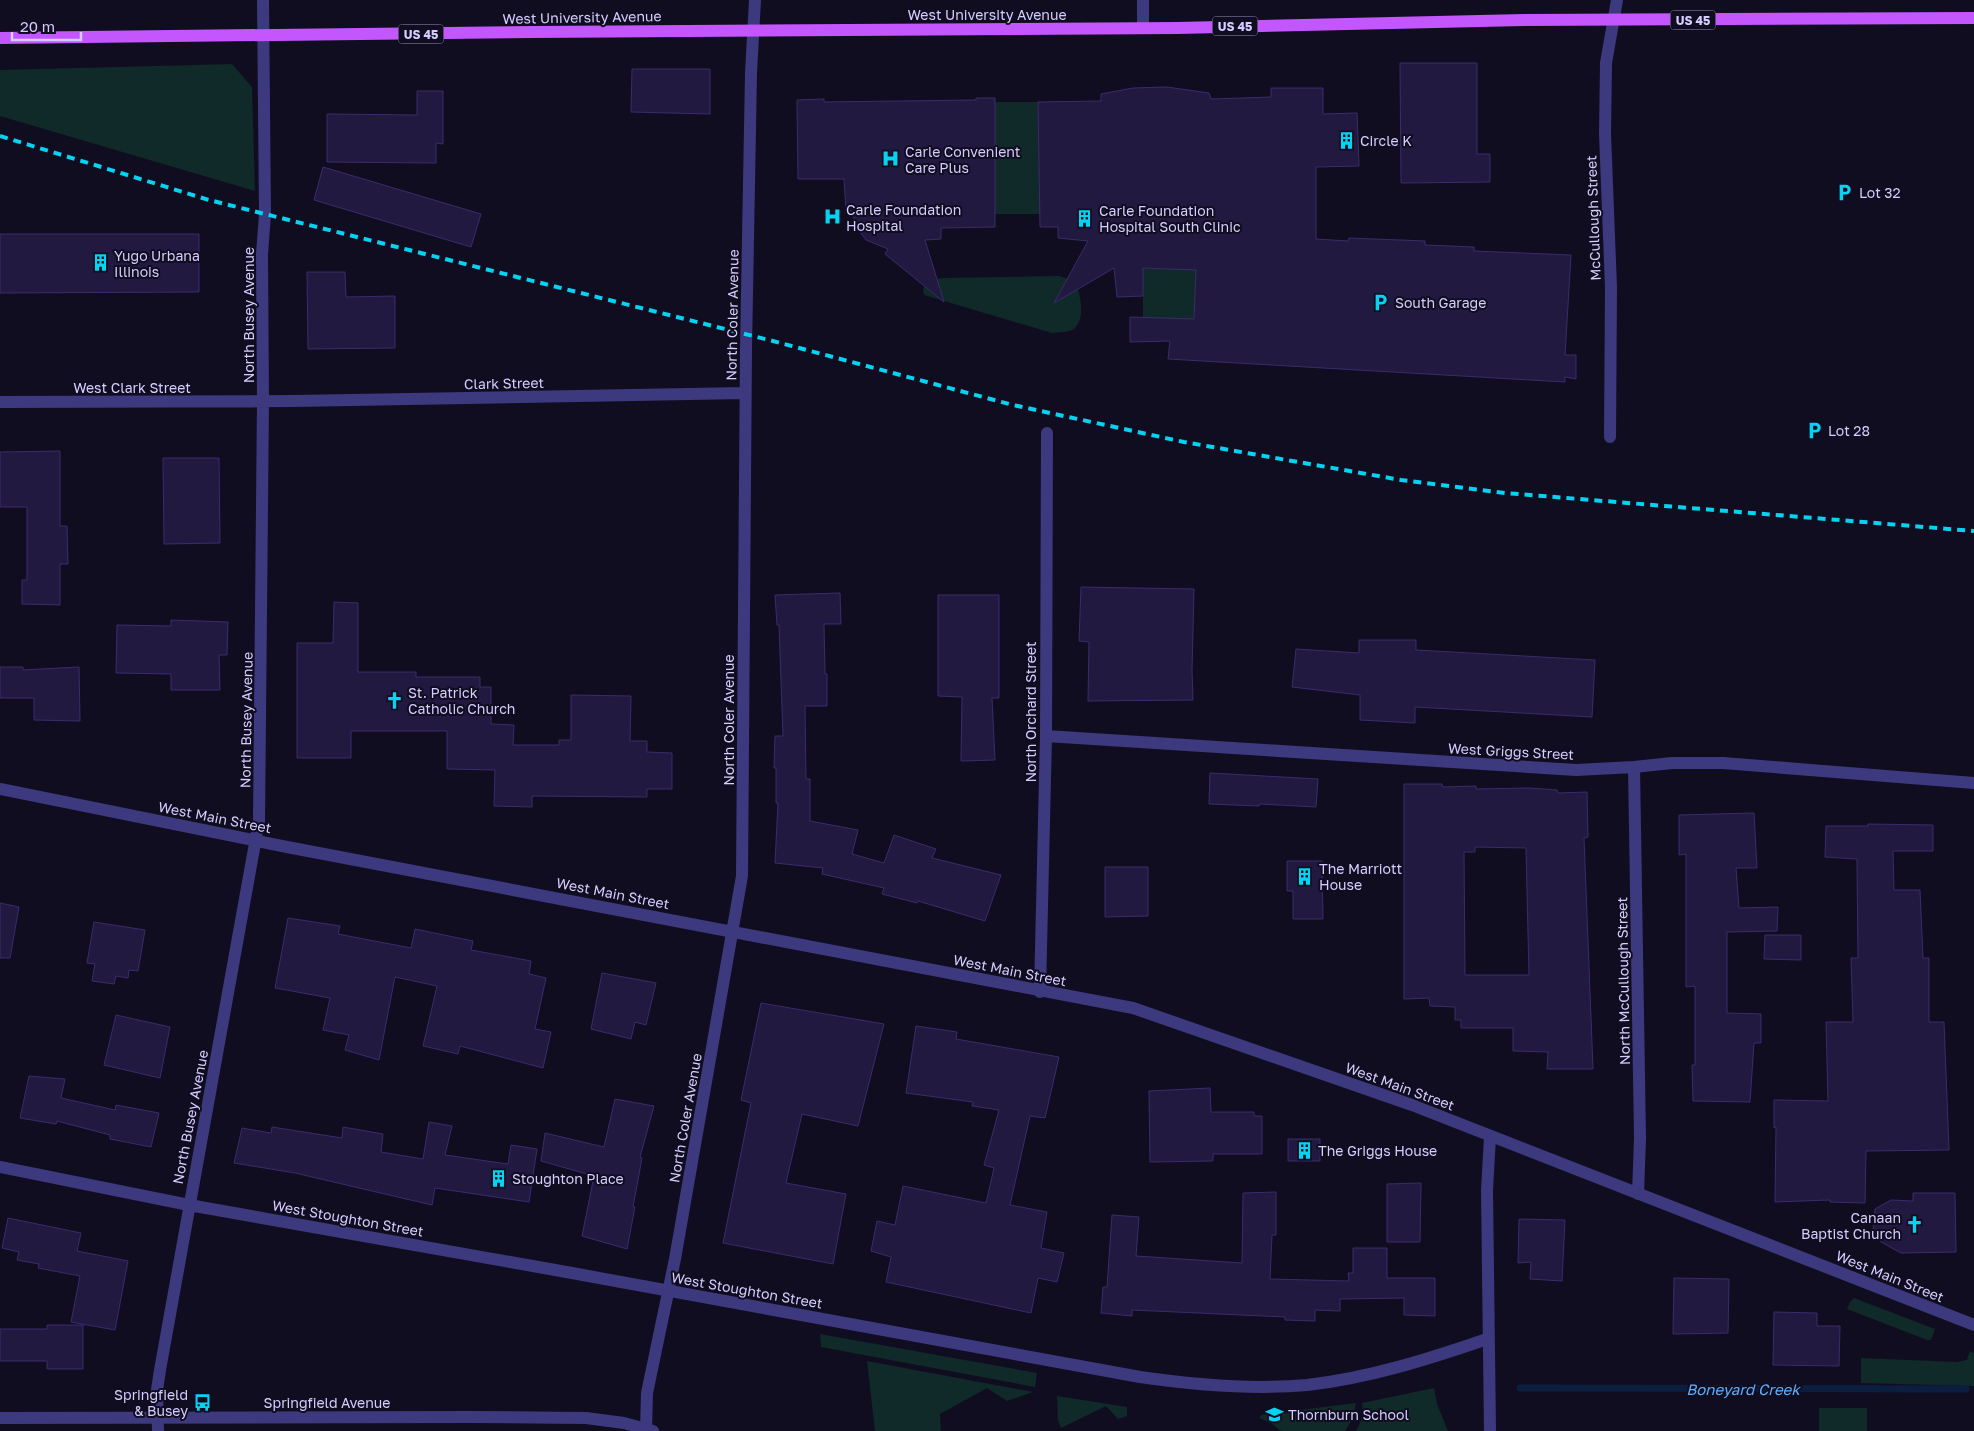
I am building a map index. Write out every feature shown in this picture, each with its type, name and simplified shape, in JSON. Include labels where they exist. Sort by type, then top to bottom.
[{"type":"main road","name":"West University Avenue","points":[[0,38],[1143,28],[1524,20],[1974,18]]},
{"type":"street","name":"North Busey Avenue","points":[[158,1431],[160,1370],[256,840],[260,803],[263,401],[262,254],[265,214],[263,0]]},
{"type":"street","name":"North Coler Avenue","points":[[649,1430],[647,1394],[668,1292],[742,876],[745,393],[751,73],[755,0]]},
{"type":"street","points":[[1143,0],[1143,28]]},
{"type":"street","name":"McCullough Street","points":[[1610,437],[1611,287],[1605,134],[1606,63],[1617,0]]},
{"type":"street","name":"Clark Street","points":[[263,401],[745,393]]},
{"type":"street","name":"West Clark Street","points":[[0,402],[263,401]]},
{"type":"street","name":"North Orchard Street","points":[[1040,992],[1046,736],[1047,433]]},
{"type":"street","name":"West Griggs Street","points":[[1046,736],[1576,770],[1672,763],[1724,763],[1974,783]]},
{"type":"street","name":"North McCullough Street","points":[[1634,767],[1640,1138],[1638,1194]]},
{"type":"street","name":"West Main Street","points":[[0,789],[1040,992],[1133,1008],[1412,1105],[1974,1325]]},
{"type":"street","points":[[1490,1137],[1487,1190],[1487,1339],[1490,1431]]},
{"type":"street","name":"West Stoughton Street","points":[[0,1167],[189,1205],[572,1273],[1140,1378],[1193,1385],[1251,1387],[1307,1385],[1359,1377],[1442,1355],[1487,1339]]},
{"type":"street","name":"Springfield Avenue","points":[[0,1418],[586,1418],[624,1423],[649,1430]]},
{"type":"green space","points":[[232,64],[252,87],[255,191],[0,116],[0,70]]},
{"type":"green space","points":[[995,102],[1038,102],[1040,214],[995,214]]},
{"type":"green space","points":[[1198,237],[1194,319],[1143,319],[1143,268],[1172,269]]},
{"type":"green space","points":[[1059,276],[1075,281],[1081,305],[1080,317],[1075,328],[1064,332],[1052,333],[924,295],[923,290],[926,281],[943,278]]},
{"type":"green space","points":[[1854,1298],[1935,1329],[1931,1340],[1847,1309]]},
{"type":"green space","points":[[820,1334],[1037,1373],[1035,1387],[821,1347]]},
{"type":"green space","points":[[1970,1351],[1974,1353],[1974,1386],[1861,1383],[1861,1358],[1957,1362],[1967,1360]]},
{"type":"green space","points":[[867,1361],[1033,1392],[1007,1401],[987,1388],[940,1414],[941,1431],[875,1431]]},
{"type":"green space","points":[[1434,1388],[1437,1404],[1448,1431],[1356,1431],[1363,1417],[1362,1403]]},
{"type":"green space","points":[[1057,1396],[1127,1407],[1127,1416],[1118,1419],[1106,1406],[1061,1428],[1058,1420]]},
{"type":"green space","points":[[1356,1403],[1353,1418],[1345,1431],[1281,1431],[1271,1423],[1259,1418],[1261,1415]]},
{"type":"green space","points":[[1819,1408],[1867,1408],[1867,1431],[1819,1431]]},
{"type":"building","name":"Circle K","points":[[1400,63],[1477,63],[1477,154],[1490,154],[1490,182],[1401,183]]},
{"type":"building","points":[[632,69],[710,69],[710,114],[631,112]]},
{"type":"building","points":[[1167,87],[1209,93],[1211,99],[1271,97],[1271,88],[1323,88],[1323,114],[1357,113],[1359,166],[1316,167],[1316,239],[1348,241],[1349,238],[1425,241],[1425,245],[1474,247],[1474,251],[1571,255],[1565,355],[1576,355],[1576,379],[1565,377],[1565,382],[1168,359],[1170,341],[1130,342],[1130,317],[1194,319],[1196,270],[1143,268],[1143,296],[1117,297],[1114,268],[1054,303],[1088,241],[1058,238],[1058,227],[1040,227],[1038,102],[1101,101],[1101,94],[1133,88]]},
{"type":"building","points":[[417,91],[443,91],[443,144],[436,143],[436,163],[327,162],[327,114],[417,115]]},
{"type":"building","points":[[976,98],[995,98],[995,227],[941,228],[941,239],[925,240],[944,302],[885,254],[888,249],[866,240],[857,228],[852,211],[846,210],[844,179],[798,179],[797,100],[824,99],[824,102],[976,100]]},
{"type":"building","points":[[323,167],[481,214],[471,247],[314,200]]},
{"type":"building","name":"Yugo Urbana Illinois","points":[[0,234],[199,234],[199,292],[0,293]]},
{"type":"building","points":[[307,272],[345,272],[346,297],[395,296],[395,348],[308,349]]},
{"type":"building","points":[[60,451],[60,526],[67,526],[68,564],[60,564],[60,605],[22,604],[22,580],[27,580],[27,507],[0,507],[0,452]]},
{"type":"building","points":[[163,458],[219,458],[220,543],[164,544]]},
{"type":"building","points":[[1081,587],[1194,589],[1193,700],[1088,701],[1089,642],[1079,641]]},
{"type":"building","points":[[840,593],[841,624],[824,624],[827,706],[805,706],[806,779],[810,779],[810,821],[858,830],[852,854],[884,863],[894,835],[936,849],[932,858],[1001,875],[985,921],[918,901],[917,903],[882,894],[884,888],[822,874],[823,868],[775,863],[778,803],[776,803],[776,768],[774,768],[775,736],[783,736],[779,625],[777,625],[775,595]]},
{"type":"building","points":[[938,595],[999,595],[999,698],[992,698],[995,760],[961,761],[962,697],[938,696]]},
{"type":"building","points":[[334,602],[358,603],[358,672],[416,672],[416,677],[480,677],[480,687],[491,687],[491,724],[514,725],[513,745],[559,745],[559,740],[571,740],[571,695],[631,696],[630,741],[647,741],[647,752],[672,753],[672,789],[647,789],[647,797],[532,796],[532,807],[494,806],[495,770],[447,769],[447,731],[351,731],[351,758],[297,758],[297,643],[333,643]]},
{"type":"building","points":[[171,620],[228,622],[227,655],[219,655],[220,690],[171,690],[171,674],[116,673],[117,625],[171,626]]},
{"type":"building","points":[[1359,640],[1416,640],[1416,650],[1595,660],[1592,717],[1415,707],[1415,723],[1360,720],[1360,695],[1292,687],[1296,649],[1359,653]]},
{"type":"building","points":[[0,667],[23,667],[23,670],[79,667],[80,721],[34,720],[34,698],[0,698]]},
{"type":"building","points":[[1210,773],[1318,779],[1316,807],[1209,804]]},
{"type":"building","points":[[1404,784],[1442,784],[1443,787],[1476,786],[1476,789],[1530,788],[1557,790],[1558,793],[1587,792],[1588,837],[1584,838],[1593,1069],[1547,1069],[1548,1052],[1513,1051],[1513,1028],[1461,1028],[1461,1020],[1455,1020],[1455,1007],[1430,1006],[1429,998],[1404,999]],"holes":[[[1475,847],[1526,848],[1529,975],[1465,975],[1464,852],[1475,852]]]},
{"type":"building","points":[[1754,813],[1757,868],[1736,868],[1739,908],[1778,907],[1777,931],[1727,932],[1727,1013],[1761,1014],[1761,1043],[1754,1043],[1750,1102],[1693,1101],[1692,1065],[1695,1065],[1695,986],[1686,987],[1686,854],[1679,855],[1679,815]]},
{"type":"building","points":[[1868,824],[1933,825],[1933,851],[1893,851],[1894,890],[1920,890],[1923,958],[1929,958],[1929,1022],[1944,1022],[1949,1150],[1866,1151],[1865,1203],[1830,1202],[1830,1200],[1775,1202],[1776,1127],[1774,1128],[1774,1100],[1828,1101],[1826,1022],[1853,1022],[1851,958],[1858,958],[1857,859],[1825,857],[1826,826],[1868,826]]},
{"type":"building","name":"The Marriott House","points":[[1287,861],[1322,861],[1323,919],[1293,919],[1293,891],[1287,891]]},
{"type":"building","points":[[1105,867],[1148,867],[1148,916],[1105,917]]},
{"type":"building","points":[[0,903],[19,907],[10,958],[0,958]]},
{"type":"building","points":[[288,918],[340,926],[338,934],[411,948],[415,929],[473,941],[471,950],[531,961],[529,974],[546,978],[535,1029],[551,1032],[543,1068],[460,1046],[458,1054],[423,1046],[437,986],[395,977],[379,1060],[345,1050],[349,1035],[323,1030],[330,998],[275,988]]},
{"type":"building","points":[[94,922],[145,930],[138,971],[129,970],[128,978],[116,976],[114,984],[92,981],[95,964],[87,963]]},
{"type":"building","points":[[1765,935],[1801,935],[1801,960],[1764,959]]},
{"type":"building","points":[[602,973],[656,983],[646,1025],[635,1022],[631,1039],[591,1029]]},
{"type":"building","points":[[761,1003],[884,1024],[858,1126],[802,1114],[786,1183],[846,1194],[833,1264],[723,1243],[751,1103],[741,1100]]},
{"type":"building","points":[[116,1015],[170,1027],[160,1078],[104,1065]]},
{"type":"building","points":[[916,1026],[957,1032],[956,1039],[1059,1057],[1045,1118],[1030,1116],[1010,1205],[1047,1212],[1041,1248],[1064,1253],[1057,1282],[1038,1278],[1031,1313],[886,1282],[891,1257],[871,1251],[877,1221],[895,1225],[903,1186],[986,1203],[994,1168],[984,1165],[999,1110],[972,1106],[973,1102],[906,1093]]},
{"type":"building","points":[[29,1076],[65,1079],[61,1098],[115,1110],[116,1105],[159,1113],[151,1147],[110,1139],[110,1135],[57,1121],[56,1124],[20,1118]]},
{"type":"building","points":[[1210,1088],[1211,1112],[1254,1112],[1254,1116],[1262,1116],[1262,1154],[1213,1154],[1213,1161],[1150,1162],[1149,1091]]},
{"type":"building","points":[[615,1099],[654,1106],[640,1157],[642,1158],[627,1249],[582,1236],[594,1176],[541,1161],[545,1133],[604,1147]]},
{"type":"building","points":[[429,1122],[452,1126],[445,1155],[508,1164],[511,1145],[537,1149],[529,1202],[435,1188],[432,1205],[295,1173],[234,1163],[242,1128],[271,1133],[272,1127],[342,1138],[343,1127],[383,1134],[381,1152],[423,1159]]},
{"type":"building","name":"The Griggs House","points":[[1288,1139],[1320,1139],[1320,1161],[1288,1161]]},
{"type":"building","points":[[1421,1183],[1420,1242],[1387,1242],[1387,1184]]},
{"type":"building","points":[[1276,1192],[1276,1235],[1272,1235],[1270,1279],[1349,1281],[1348,1273],[1353,1273],[1353,1248],[1387,1248],[1387,1278],[1435,1278],[1435,1316],[1404,1315],[1404,1298],[1340,1299],[1340,1311],[1315,1310],[1315,1321],[1285,1320],[1285,1317],[1132,1310],[1132,1316],[1101,1313],[1103,1287],[1107,1287],[1112,1215],[1139,1217],[1136,1256],[1242,1263],[1243,1193]]},
{"type":"building","name":"Canaan Baptist Church","points":[[1913,1193],[1955,1193],[1956,1252],[1901,1253],[1881,1242],[1873,1232],[1875,1209],[1891,1200],[1913,1201]]},
{"type":"building","points":[[8,1218],[81,1233],[77,1251],[128,1261],[115,1330],[71,1322],[80,1276],[38,1268],[39,1264],[17,1260],[19,1252],[2,1248]]},
{"type":"building","points":[[1519,1219],[1565,1220],[1562,1281],[1530,1279],[1531,1262],[1518,1263]]},
{"type":"building","points":[[1674,1278],[1729,1279],[1728,1333],[1673,1334]]},
{"type":"building","points":[[1774,1312],[1817,1313],[1817,1326],[1840,1326],[1839,1366],[1773,1365]]},
{"type":"building","points":[[47,1325],[83,1325],[83,1369],[47,1369],[47,1361],[0,1361],[0,1329],[47,1329]]},
{"type":"waterway","name":"Boneyard Creek","points":[[1520,1388],[1966,1389]]},
{"type":"railway","points":[[0,136],[209,200],[773,341],[1013,405],[1184,442],[1401,480],[1505,493],[1974,531]]},
{"type":"place","name":"Circle K","points":[[1346,140]]},
{"type":"place","name":"Carle Convenient Care Plus","points":[[891,159]]},
{"type":"place","name":"Lot 32","points":[[1845,192]]},
{"type":"place","name":"Carle Foundation Hospital","points":[[832,217]]},
{"type":"place","name":"Carle Foundation Hospital South Clinic","points":[[1085,218]]},
{"type":"place","name":"Yugo Urbana Illinois","points":[[100,263]]},
{"type":"place","name":"South Garage","points":[[1381,302]]},
{"type":"place","name":"Lot 28","points":[[1814,430]]},
{"type":"place","name":"St. Patrick Catholic Church","points":[[394,700]]},
{"type":"place","name":"The Marriott House","points":[[1305,876]]},
{"type":"place","name":"The Griggs House","points":[[1304,1150]]},
{"type":"place","name":"Stoughton Place","points":[[498,1178]]},
{"type":"place","name":"Canaan Baptist Church","points":[[1915,1225]]},
{"type":"place","name":"Springfield & Busey","points":[[202,1402]]},
{"type":"place","name":"Thornburn School","points":[[1274,1414]]}]
